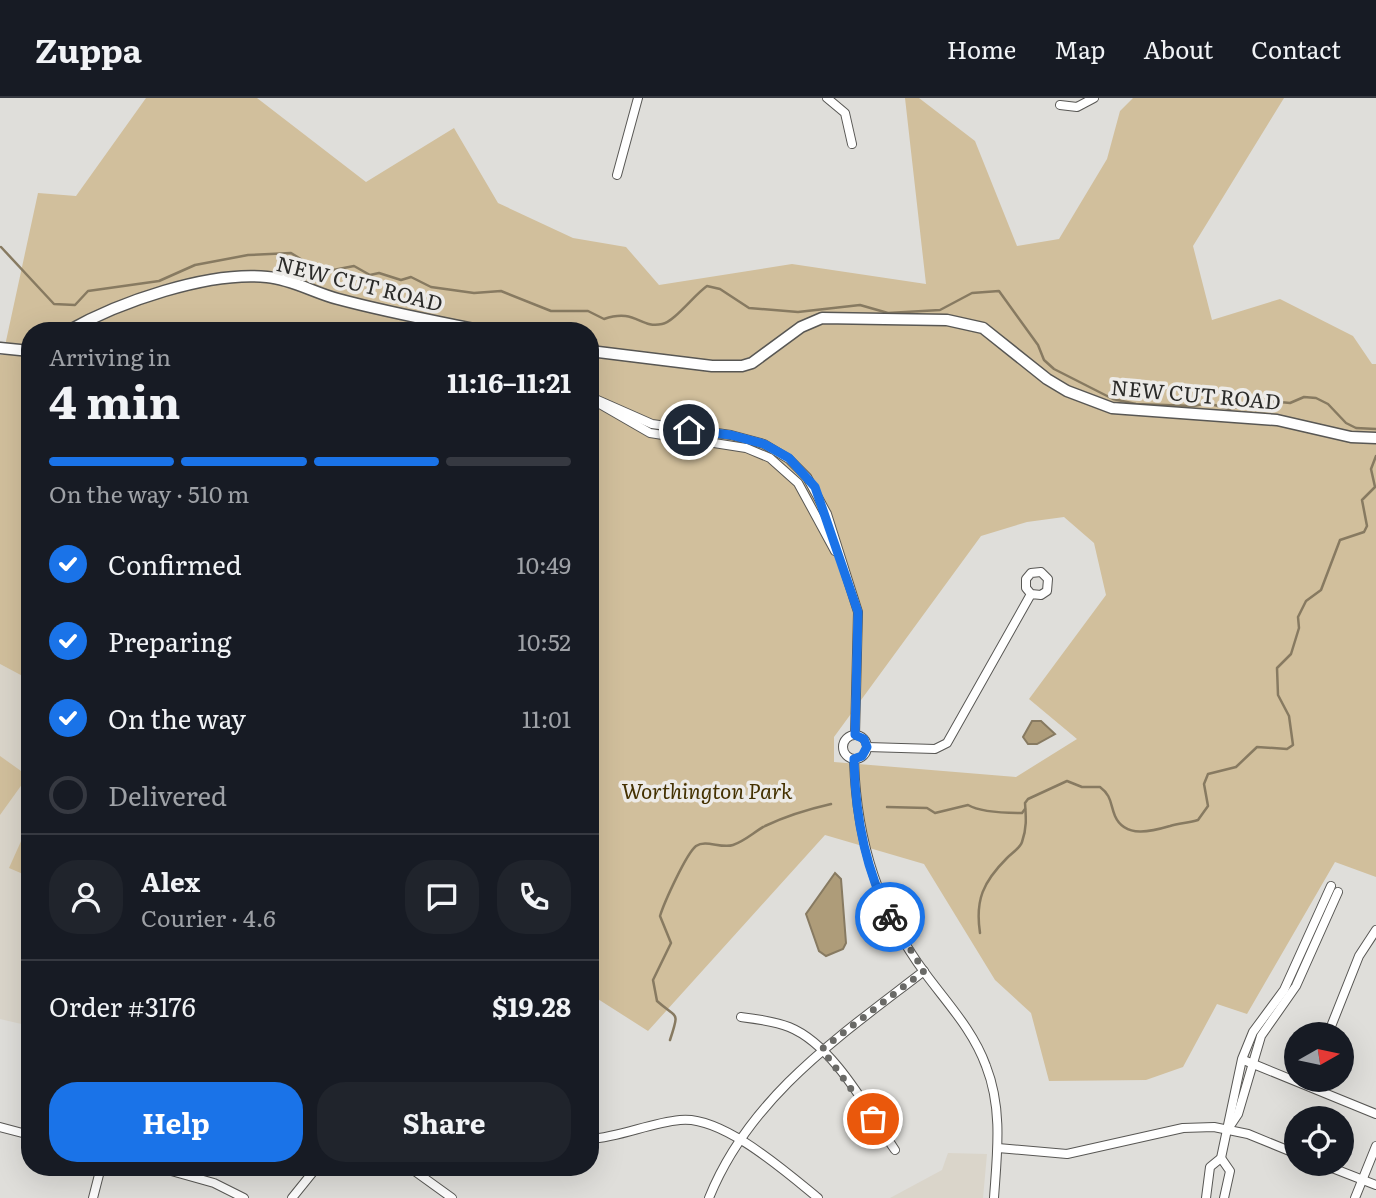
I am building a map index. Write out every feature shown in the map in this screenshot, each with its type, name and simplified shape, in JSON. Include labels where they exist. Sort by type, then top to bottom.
[{"type":"street","points":[[617,175],[638,98]]},
{"type":"street","points":[[827,98],[845,113],[852,144]]},
{"type":"street","points":[[1060,105],[1077,107],[1094,98]]},
{"type":"street","name":"NEW CUT ROAD","points":[[85,322],[183,287],[255,276],[270,277],[354,303],[442,322]]},
{"type":"street","name":"NEW CUT ROAD","points":[[599,352],[712,366],[742,366],[752,363],[801,327],[822,318],[947,320],[983,328],[1047,379],[1067,391],[1112,408],[1277,420],[1351,436],[1376,438]]},
{"type":"street","points":[[0,348],[21,350]]},
{"type":"street","points":[[599,400],[652,424],[749,439],[780,452],[815,487],[858,612],[855,735]]},
{"type":"street","points":[[867,747],[935,749],[947,743],[1031,594]]},
{"type":"street","points":[[855,735],[864,739],[867,747],[862,756],[854,759],[847,756],[843,747],[846,739],[855,735]]},
{"type":"street","points":[[854,759],[858,814],[871,872],[893,924],[968,1030],[987,1067],[996,1105],[998,1148],[993,1198]]},
{"type":"street","points":[[1206,1198],[1210,1167],[1221,1158],[1228,1129],[1238,1114],[1246,1061],[1270,1020],[1296,986],[1334,889]]},
{"type":"street","points":[[1334,1022],[1376,930]]},
{"type":"street","points":[[709,1198],[739,1140],[781,1087],[822,1049],[924,971]]},
{"type":"street","points":[[741,1017],[789,1027],[822,1049],[895,1150]]},
{"type":"street","points":[[1246,1061],[1284,1074]]},
{"type":"street","points":[[1328,1092],[1376,1114]]},
{"type":"street","points":[[599,1137],[684,1119],[710,1124],[739,1140],[818,1198]]},
{"type":"street","points":[[0,1127],[21,1133]]},
{"type":"street","points":[[998,1148],[1067,1154],[1183,1128],[1228,1129],[1284,1149]]},
{"type":"street","points":[[1355,1198],[1376,1146]]},
{"type":"street","points":[[1221,1158],[1230,1171],[1224,1198]]},
{"type":"street","points":[[93,1198],[99,1176]]},
{"type":"street","points":[[191,1176],[214,1182],[244,1198]]},
{"type":"street","points":[[292,1198],[310,1176]]},
{"type":"street","points":[[422,1176],[452,1198]]},
{"type":"street","points":[[1352,1176],[1376,1185]]},
{"type":"shaded area","points":[[0,664],[21,675],[21,1024],[0,1019]]},
{"type":"shaded area","points":[[1032,721],[1041,721],[1055,734],[1037,744],[1028,744],[1023,737]]},
{"type":"shaded area","points":[[835,873],[841,879],[846,943],[843,949],[826,956],[819,951],[806,914]]},
{"type":"shaded area","points":[[948,1153],[987,1154],[983,1198],[890,1198],[942,1170]]},
{"type":"green space","name":"Worthington Park","points":[[146,98],[257,98],[366,182],[454,128],[498,203],[573,238],[626,247],[659,285],[792,264],[926,284],[905,98],[919,98],[975,141],[1017,246],[1059,239],[1107,159],[1120,111],[1133,98],[1284,98],[1193,246],[1212,320],[1280,299],[1353,336],[1372,364],[1376,364],[1376,877],[1335,862],[1247,1014],[1217,1004],[1183,1067],[1146,1080],[1049,1081],[1031,1013],[995,980],[924,864],[825,835],[648,1031],[599,1000],[599,322],[21,322],[21,675],[0,664],[0,355],[3,355],[38,193],[76,196]],"holes":[[[1064,517],[1094,543],[1106,595],[1029,699],[1077,739],[1016,777],[834,762],[834,737],[981,536],[1027,522]]]},
{"type":"green space","points":[[0,756],[21,771],[21,786],[0,815]]},
{"type":"green space","points":[[21,841],[21,873],[9,868]]},
{"type":"waterway","points":[[1,247],[54,304],[75,305],[88,291],[159,281],[195,265],[248,255],[291,253],[315,268],[328,271],[354,266],[370,275],[379,273],[401,280],[411,277],[431,287],[474,293],[501,291],[551,311],[588,311],[604,319],[623,316],[655,325],[667,322],[707,286],[720,289],[749,308],[798,312],[860,305],[888,313],[940,310],[972,293],[999,291],[1038,345],[1044,360],[1054,369],[1113,399],[1136,404],[1194,406],[1207,403],[1229,409],[1269,401],[1290,403],[1304,397],[1316,398],[1328,404],[1346,423],[1356,428],[1376,429]]},
{"type":"waterway","points":[[980,933],[979,911],[983,892],[992,875],[1021,844],[1026,818],[1025,803],[1028,799],[1067,781],[1082,787],[1100,787],[1109,797],[1115,816],[1125,828],[1140,832],[1156,830],[1198,820],[1208,806],[1204,784],[1208,774],[1236,767],[1257,747],[1287,749],[1293,745],[1289,716],[1278,695],[1277,668],[1291,654],[1299,628],[1298,617],[1306,601],[1321,590],[1340,540],[1364,532],[1367,526],[1362,500],[1375,487],[1371,469],[1376,456]]},
{"type":"waterway","points":[[670,1040],[676,1019],[673,1013],[657,1001],[653,980],[671,943],[660,916],[687,858],[700,844],[733,845],[773,822],[831,804]]},
{"type":"waterway","points":[[887,807],[927,808],[935,813],[968,805],[1002,812],[1022,813],[1025,809]]},
{"type":"way so far","points":[[873,1119],[822,1049],[924,971],[890,917]]},
{"type":"route","points":[[689,430],[749,439],[780,452],[799,467],[815,487],[827,514],[858,612],[855,735],[864,739],[867,747],[862,756],[854,759],[859,827],[874,881],[890,917]]}]
